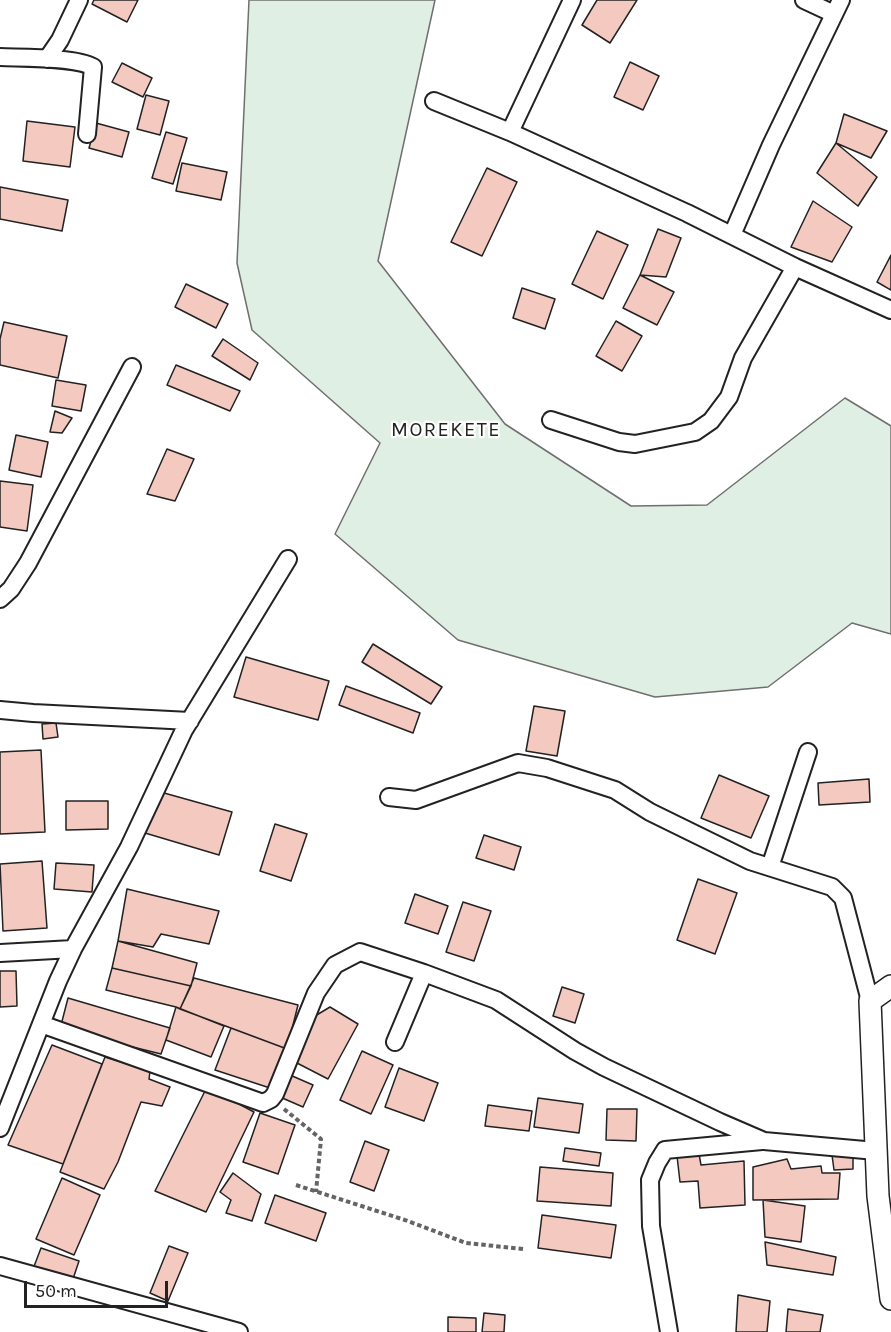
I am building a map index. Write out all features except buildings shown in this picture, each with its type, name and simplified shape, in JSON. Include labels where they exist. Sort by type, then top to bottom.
[{"type":"street","points":[[47,59],[60,40],[79,0]]},
{"type":"street","points":[[510,132],[572,0]]},
{"type":"street","points":[[732,235],[771,145],[837,7],[804,0]]},
{"type":"street","points":[[0,57],[86,63],[93,67],[87,134]]},
{"type":"street","points":[[434,101],[510,132],[891,310]]},
{"type":"street","points":[[551,420],[619,442],[635,444],[695,432],[711,421],[729,397],[743,358],[795,267]]},
{"type":"street","points":[[0,599],[11,589],[28,563],[132,367]]},
{"type":"street","points":[[0,1128],[58,981],[129,847],[184,730],[288,559]]},
{"type":"street","points":[[0,710],[190,721]]},
{"type":"street","points":[[770,867],[808,752]]},
{"type":"street","points":[[389,797],[416,800],[519,763],[546,768],[615,790],[650,812],[750,861],[832,887],[843,898],[870,1001],[878,1196],[891,1299]]},
{"type":"street","points":[[0,953],[73,950]]},
{"type":"street","points":[[41,1024],[263,1103],[275,1094],[316,993],[335,965],[360,952],[496,1000],[604,1067],[764,1141]]},
{"type":"street","points":[[395,1042],[424,973]]},
{"type":"street","points":[[870,1001],[891,986]]},
{"type":"street","points":[[669,1332],[651,1226],[650,1180],[665,1150],[764,1141],[876,1152]]},
{"type":"street","points":[[0,1266],[239,1332]]},
{"type":"path","points":[[271,1099],[321,1139],[316,1192]]},
{"type":"path","points":[[296,1185],[405,1220],[466,1243],[523,1250]]},
{"type":"green space","points":[[249,0],[435,0],[378,261],[505,424],[631,506],[707,505],[845,398],[891,426],[891,634],[852,623],[768,687],[655,697],[458,640],[335,534],[380,443],[252,330],[237,263]]},
{"type":"district","name":"MOREKETE","points":[[446,430]]}]
